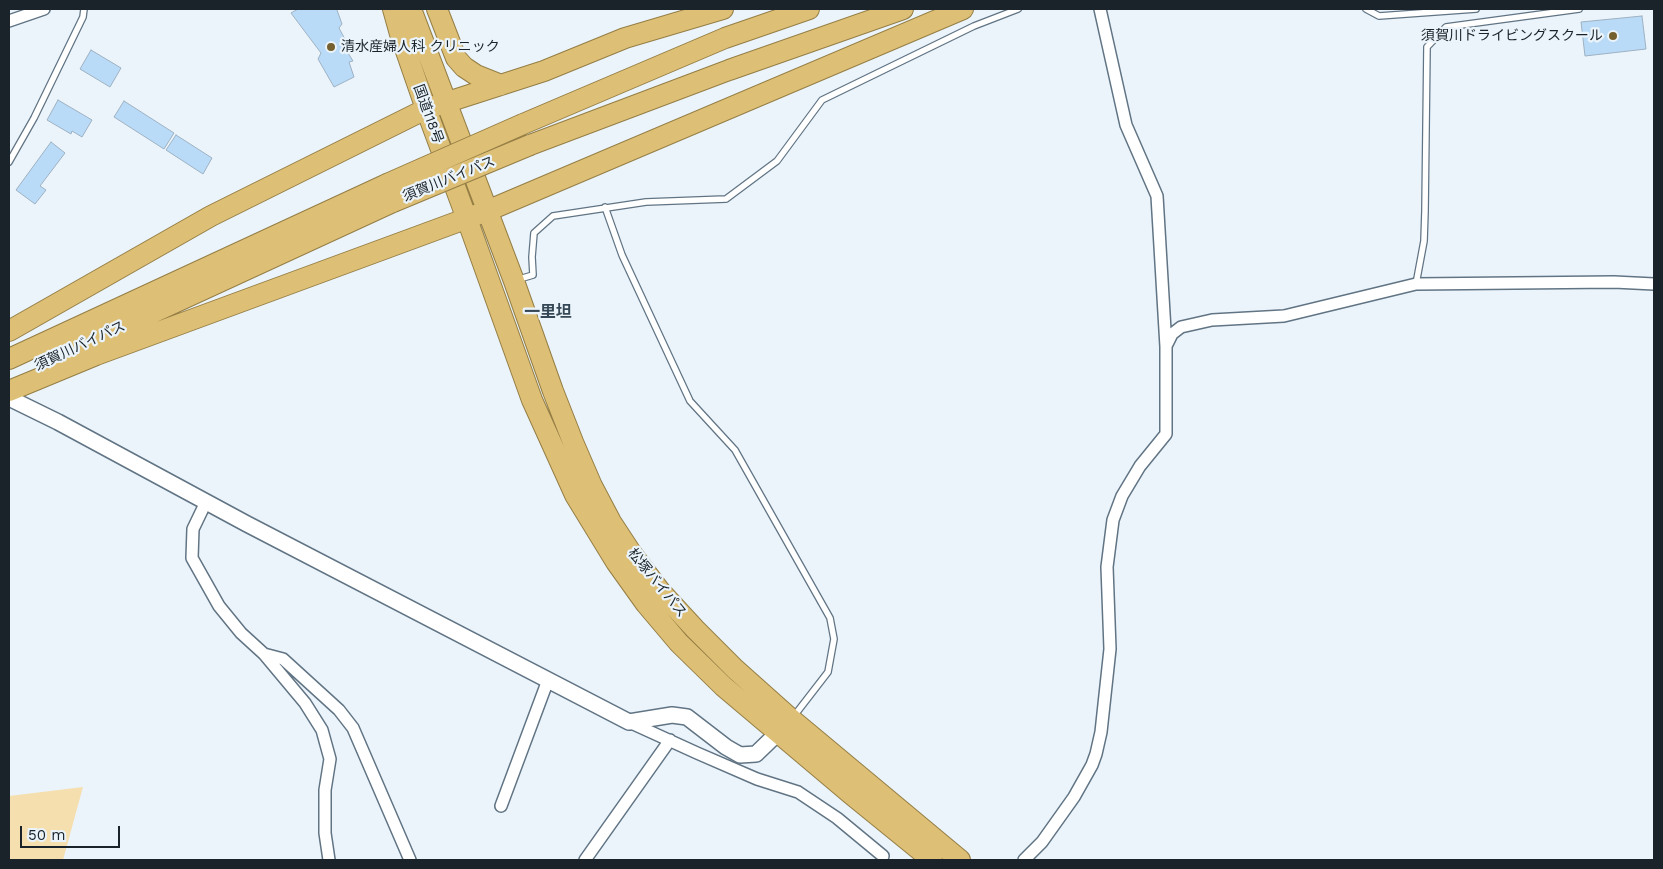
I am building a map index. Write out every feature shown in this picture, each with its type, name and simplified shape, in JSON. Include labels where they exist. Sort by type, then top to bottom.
[{"type":"highway","name":"国道118号","points":[[393,9],[426,109],[467,219]]},
{"type":"highway","name":"国道118号","points":[[411,9],[487,211]]},
{"type":"highway","points":[[437,9],[456,58],[464,67],[476,75],[501,85]]},
{"type":"highway","points":[[9,331],[211,216],[426,109],[544,71],[625,38],[723,9]]},
{"type":"highway","name":"須賀川バイパス","points":[[9,381],[390,193],[523,124],[725,38],[809,9]]},
{"type":"highway","name":"須賀川バイパス","points":[[9,359],[390,193],[530,145],[729,70],[903,9]]},
{"type":"highway","points":[[9,391],[96,355],[487,211],[964,9]]},
{"type":"highway","name":"松塚バイパス","points":[[487,211],[573,442],[592,486],[616,530],[632,554],[660,591],[735,669],[784,726],[932,860]]},
{"type":"highway","name":"松塚バイパス","points":[[467,219],[532,400],[575,495],[616,562],[646,604],[679,643],[723,686],[784,726],[960,860]]},
{"type":"street","points":[[9,21],[44,9]]},
{"type":"street","points":[[1024,860],[1042,842],[1074,797],[1096,754],[1101,732],[1110,649],[1107,567],[1113,520],[1126,488],[1140,466],[1166,434],[1166,347],[1157,196],[1126,125],[1100,9]]},
{"type":"street","points":[[1166,347],[1172,334],[1182,326],[1212,320],[1284,316],[1416,284],[1614,282],[1654,284]]},
{"type":"street","points":[[9,398],[629,722],[757,779],[798,792],[837,818],[883,856]]},
{"type":"street","points":[[206,502],[193,529],[192,558],[219,606],[241,633],[264,654],[305,703],[322,730],[330,759],[325,790],[325,833],[329,860]]},
{"type":"street","points":[[264,654],[283,659],[339,710],[353,728],[410,860]]},
{"type":"street","points":[[501,806],[548,680]]},
{"type":"street","points":[[629,722],[672,715],[687,717],[740,755],[756,754],[784,726]]},
{"type":"street","points":[[585,860],[670,740]]},
{"type":"lane","points":[[9,162],[34,118],[83,17],[84,9]]},
{"type":"lane","points":[[514,281],[533,275],[534,233],[553,216],[646,202],[726,199],[777,161],[822,100],[974,26],[1018,9]]},
{"type":"lane","points":[[1366,9],[1379,16],[1476,9]]},
{"type":"lane","points":[[1416,284],[1424,241],[1427,47],[1446,27],[1579,9]]},
{"type":"lane","points":[[605,207],[622,255],[690,401],[735,450],[830,618],[834,639],[828,672],[784,726]]},
{"type":"shaded area","points":[[83,787],[63,860],[9,860],[9,796]]},
{"type":"building","name":"清水産婦人科 クリニック","points":[[298,9],[338,9],[342,24],[339,28],[348,45],[345,48],[353,61],[349,62],[354,77],[334,87],[318,59],[321,53],[291,13]]},
{"type":"building","name":"須賀川ドライビングスクール","points":[[1642,16],[1646,49],[1585,56],[1581,22]]},
{"type":"building","points":[[91,50],[121,68],[110,87],[80,69]]},
{"type":"building","points":[[58,100],[92,120],[82,137],[72,131],[71,134],[47,120]]},
{"type":"building","points":[[124,101],[174,133],[164,149],[114,117]]},
{"type":"building","points":[[176,135],[212,158],[203,174],[166,150]]},
{"type":"building","points":[[51,142],[65,153],[40,186],[46,190],[35,204],[16,190]]},
{"type":"place","name":"須賀川ドライビングスクール","points":[[1613,36]]},
{"type":"place","name":"清水産婦人科 クリニック","points":[[331,47]]},
{"type":"district","name":"一里坦","points":[[548,312]]}]
